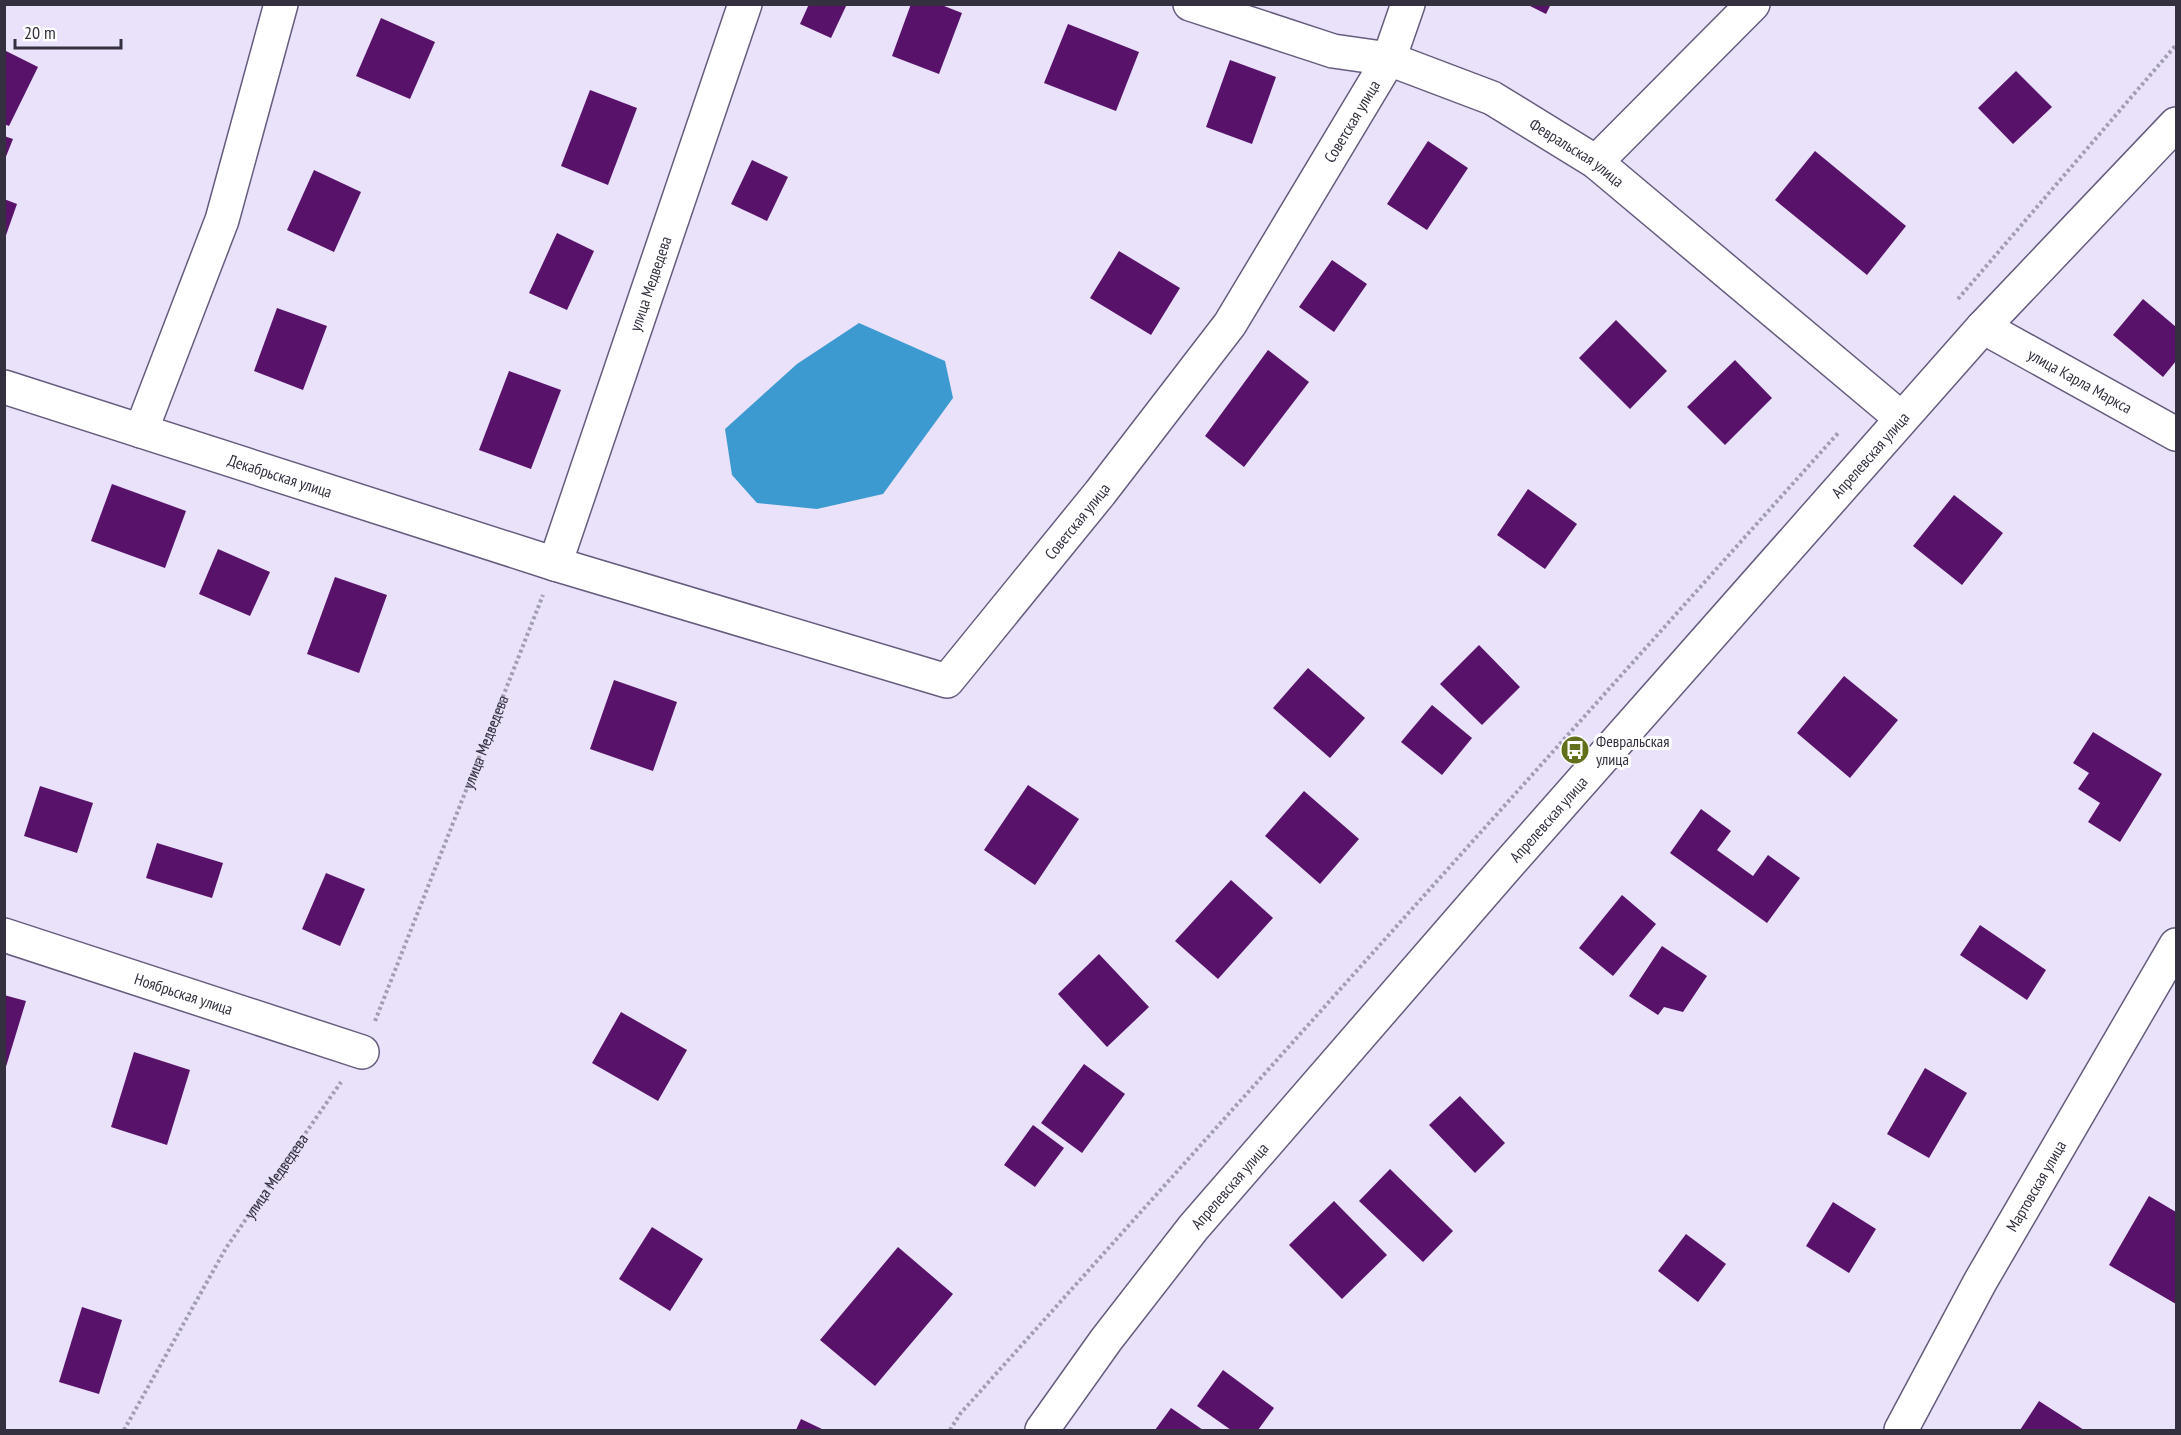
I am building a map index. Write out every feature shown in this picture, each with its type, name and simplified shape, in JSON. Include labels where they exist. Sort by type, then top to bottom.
[{"type":"street","points":[[141,431],[222,220],[281,4]]},
{"type":"street","name":"улица Медведева","points":[[555,564],[745,4]]},
{"type":"street","name":"Февральская улица","points":[[1190,4],[1333,51],[1389,59],[1492,98],[1596,162],[1901,418]]},
{"type":"street","name":"Советская улица","points":[[555,564],[947,681],[1100,494],[1230,324],[1389,59],[1408,4]]},
{"type":"street","points":[[1596,162],[1753,4]]},
{"type":"street","name":"Апрелевская улица","points":[[1042,1431],[1106,1340],[1193,1228],[1901,418],[1983,327],[2176,124]]},
{"type":"street","name":"улица Карла Маркса","points":[[1983,327],[2176,434]]},
{"type":"street","name":"Декабрьская улица","points":[[4,387],[555,564]]},
{"type":"street","name":"Ноябрьская улица","points":[[4,935],[362,1052]]},
{"type":"street","name":"Мартовская улица","points":[[1901,1431],[1980,1282],[2176,945]]},
{"type":"path","points":[[1953,305],[2176,45]]},
{"type":"path","points":[[950,1431],[960,1414],[1839,432]]},
{"type":"path","name":"улица Медведева","points":[[124,1431],[226,1248],[362,1052],[555,564]]},
{"type":"water","points":[[859,323],[945,361],[953,398],[883,494],[817,509],[757,503],[732,475],[725,429],[797,364]]},
{"type":"building","points":[[809,4],[847,4],[831,38],[800,24]]},
{"type":"building","points":[[911,4],[939,4],[962,13],[939,74],[892,56]]},
{"type":"building","points":[[1526,4],[1551,4],[1546,14]]},
{"type":"building","points":[[381,18],[435,42],[410,99],[356,76]]},
{"type":"building","points":[[1068,24],[1139,52],[1116,111],[1044,83]]},
{"type":"building","points":[[4,50],[38,67],[9,126],[4,124]]},
{"type":"building","points":[[1230,60],[1276,77],[1252,144],[1206,127]]},
{"type":"building","points":[[2016,71],[2052,107],[2013,144],[1978,108]]},
{"type":"building","points":[[590,90],[637,108],[608,185],[561,166]]},
{"type":"building","points":[[4,136],[13,139],[5,159],[4,159]]},
{"type":"building","points":[[1428,141],[1468,168],[1427,230],[1387,204]]},
{"type":"building","points":[[1815,151],[1906,226],[1867,275],[1775,200]]},
{"type":"building","points":[[752,160],[788,177],[767,221],[731,204]]},
{"type":"building","points":[[314,170],[361,192],[334,252],[287,230]]},
{"type":"building","points":[[4,199],[17,204],[5,238],[4,238]]},
{"type":"building","points":[[557,233],[594,251],[567,310],[529,293]]},
{"type":"building","points":[[1119,251],[1180,288],[1151,335],[1090,298]]},
{"type":"building","points":[[1332,260],[1367,284],[1334,332],[1299,307]]},
{"type":"building","points":[[2143,299],[2176,327],[2176,361],[2163,377],[2113,335]]},
{"type":"building","points":[[277,308],[327,326],[303,390],[254,371]]},
{"type":"building","points":[[1616,320],[1667,371],[1630,409],[1579,358]]},
{"type":"building","points":[[1268,350],[1309,382],[1244,467],[1205,436]]},
{"type":"building","points":[[1735,360],[1772,398],[1725,445],[1687,407]]},
{"type":"building","points":[[509,371],[561,390],[531,469],[479,450]]},
{"type":"building","points":[[112,484],[186,511],[165,568],[91,541]]},
{"type":"building","points":[[1528,489],[1577,524],[1545,569],[1497,535]]},
{"type":"building","points":[[1954,495],[2003,533],[1962,585],[1913,546]]},
{"type":"building","points":[[218,549],[270,572],[250,616],[199,594]]},
{"type":"building","points":[[335,577],[387,595],[359,673],[307,654]]},
{"type":"building","points":[[1479,645],[1520,687],[1482,725],[1440,684]]},
{"type":"building","points":[[1308,668],[1365,718],[1330,758],[1273,708]]},
{"type":"building","points":[[1844,676],[1898,720],[1850,778],[1797,733]]},
{"type":"building","points":[[614,680],[677,702],[653,771],[590,749]]},
{"type":"building","points":[[1432,705],[1472,738],[1442,775],[1401,742]]},
{"type":"building","points":[[2093,732],[2162,774],[2120,842],[2088,822],[2100,803],[2078,789],[2089,773],[2073,763]]},
{"type":"building","points":[[1028,785],[1079,819],[1035,885],[984,850]]},
{"type":"building","points":[[40,786],[93,803],[77,853],[24,836]]},
{"type":"building","points":[[1304,791],[1359,839],[1320,884],[1265,836]]},
{"type":"building","points":[[1701,809],[1731,831],[1717,850],[1753,876],[1768,855],[1800,878],[1767,923],[1670,853]]},
{"type":"building","points":[[157,843],[223,863],[212,898],[146,878]]},
{"type":"building","points":[[326,873],[365,889],[340,946],[302,929]]},
{"type":"building","points":[[1231,880],[1273,918],[1218,979],[1175,941]]},
{"type":"building","points":[[1622,895],[1656,924],[1613,976],[1579,948]]},
{"type":"building","points":[[1980,925],[2046,970],[2027,1000],[1960,955]]},
{"type":"building","points":[[1662,946],[1707,976],[1683,1012],[1664,1007],[1658,1015],[1629,996]]},
{"type":"building","points":[[1099,954],[1149,1007],[1107,1047],[1058,994]]},
{"type":"building","points":[[4,995],[26,1001],[5,1070],[4,1070]]},
{"type":"building","points":[[621,1012],[687,1050],[658,1101],[592,1063]]},
{"type":"building","points":[[134,1052],[190,1070],[167,1145],[111,1127]]},
{"type":"building","points":[[1084,1064],[1125,1094],[1082,1153],[1041,1123]]},
{"type":"building","points":[[1925,1068],[1967,1093],[1929,1158],[1887,1134]]},
{"type":"building","points":[[1460,1096],[1505,1143],[1475,1173],[1429,1125]]},
{"type":"building","points":[[1033,1125],[1064,1148],[1035,1187],[1004,1165]]},
{"type":"building","points":[[1390,1169],[1453,1231],[1423,1262],[1359,1201]]},
{"type":"building","points":[[2149,1196],[2176,1212],[2176,1304],[2109,1265]]},
{"type":"building","points":[[1334,1201],[1387,1255],[1342,1299],[1289,1245]]},
{"type":"building","points":[[1833,1202],[1876,1229],[1849,1273],[1806,1246]]},
{"type":"building","points":[[652,1227],[703,1259],[670,1311],[619,1279]]},
{"type":"building","points":[[1686,1234],[1726,1264],[1698,1302],[1658,1271]]},
{"type":"building","points":[[898,1247],[953,1294],[875,1386],[820,1340]]},
{"type":"building","points":[[82,1307],[122,1320],[99,1394],[59,1382]]},
{"type":"building","points":[[1223,1370],[1274,1408],[1258,1430],[1231,1430],[1197,1406]]},
{"type":"building","points":[[2039,1401],[2084,1430],[2020,1430]]},
{"type":"building","points":[[1171,1408],[1203,1430],[1155,1430]]},
{"type":"building","points":[[801,1419],[824,1430],[796,1430]]},
{"type":"place","name":"Февральская улица","points":[[1575,750]]}]
